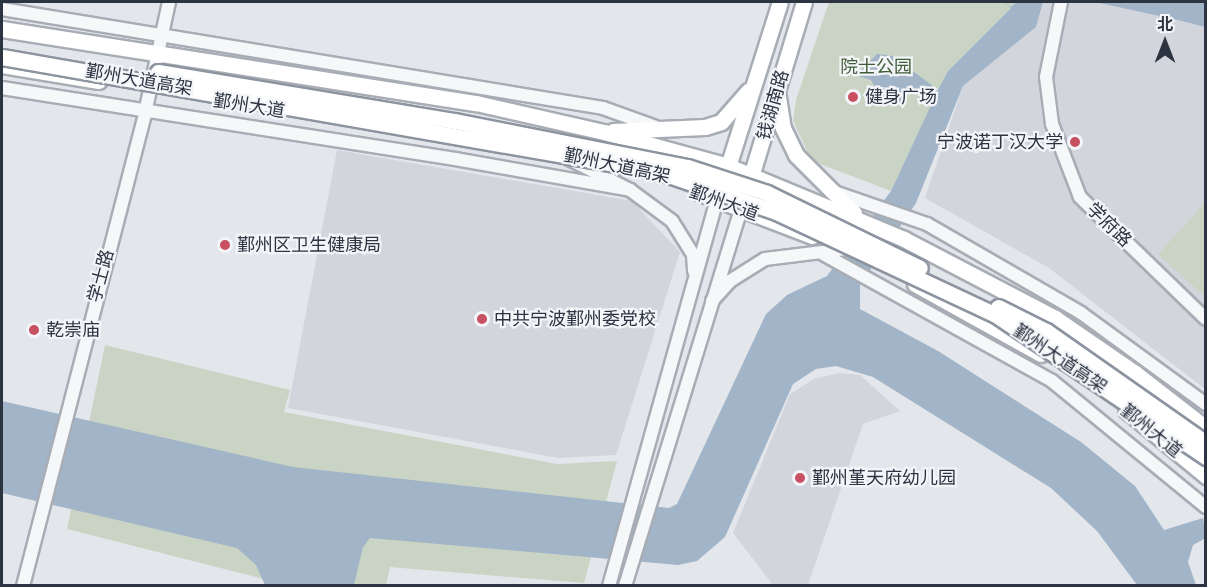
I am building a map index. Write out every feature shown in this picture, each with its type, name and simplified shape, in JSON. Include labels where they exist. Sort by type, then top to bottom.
[{"type":"main road","name":"钱湖南路","points":[[717,200],[780,2]]},
{"type":"main road","name":"钱湖南路","points":[[741,209],[804,2]]},
{"type":"main road","name":"鄞州大道","points":[[2,29],[476,103],[604,132],[728,166],[863,221],[1054,318],[1135,373],[1206,428]]},
{"type":"main road","name":"鄞州大道高架","points":[[2,47],[454,121],[688,166],[767,193],[1046,331],[1206,443]]},
{"type":"main road","name":"鄞州大道高架","points":[[2,57],[660,172],[776,212],[996,315],[1206,458]]},
{"type":"main road","name":"鄞州大道","points":[[2,65],[638,171],[847,249],[1022,342],[1120,405],[1206,476]]},
{"type":"main road","points":[[604,132],[656,127],[705,127],[722,122],[755,81]]},
{"type":"main road","points":[[778,91],[783,128],[796,155],[863,221]]},
{"type":"street","name":"学士路","points":[[23,585],[66,406],[145,113],[169,2]]},
{"type":"street","name":"学府路","points":[[1061,2],[1046,77],[1052,124],[1080,197],[1206,319]]},
{"type":"street","points":[[2,9],[603,108],[656,127]]},
{"type":"street","name":"鄞州大道","points":[[2,88],[145,113],[455,159],[630,190]]},
{"type":"street","points":[[569,159],[630,190],[672,221],[693,255],[695,274]]},
{"type":"street","points":[[831,191],[937,230],[1081,313],[1206,404]]},
{"type":"street","points":[[609,585],[717,200]]},
{"type":"street","points":[[625,585],[709,304],[741,209]]},
{"type":"street","points":[[709,304],[730,281],[765,259],[823,254],[847,249]]},
{"type":"street","name":"鄞州大道","points":[[823,254],[1052,381],[1206,507]]},
{"type":"shaded area","name":"宁波诺丁汉大学","points":[[1043,2],[1205,2],[1205,389],[1049,268],[925,198],[963,86],[1036,27]]},
{"type":"shaded area","name":"中共宁波鄞州委党校","points":[[337,150],[632,201],[680,252],[616,455],[558,458],[288,408]]},
{"type":"shaded area","name":"鄞州堇天府幼儿园","points":[[839,373],[860,375],[900,411],[863,424],[808,585],[773,585],[733,533],[790,394],[814,379]]},
{"type":"green space","name":"院士公园","points":[[829,2],[1017,2],[948,71],[891,191],[820,164],[809,155],[793,121],[796,100]]},
{"type":"green space","points":[[1205,203],[1205,297],[1158,254]]},
{"type":"green space","points":[[105,345],[290,390],[284,412],[557,464],[617,461],[584,583],[390,567],[386,585],[288,585],[67,529]]},
{"type":"water","points":[[1003,2],[1011,7],[1017,2],[1043,2],[1036,27],[963,86],[916,203],[860,285],[860,309],[938,351],[1081,442],[1135,486],[1164,530],[1203,518],[1206,538],[1193,545],[1188,562],[1196,585],[1137,585],[1097,531],[1051,488],[873,377],[836,366],[816,369],[793,384],[725,537],[697,561],[678,565],[370,538],[363,547],[354,585],[265,585],[256,565],[237,548],[2,493],[2,401],[293,467],[669,508],[677,504],[766,314],[787,295],[827,276],[891,191],[933,101],[909,87],[901,102],[879,95],[871,80],[859,76],[862,69],[877,54],[893,56],[938,90],[948,71],[1011,8]]},
{"type":"water","points":[[1095,2],[1205,2],[1205,27],[1178,20]]},
{"type":"place","name":"健身广场","points":[[853,97]]},
{"type":"place","name":"宁波诺丁汉大学","points":[[1075,142]]},
{"type":"place","name":"鄞州区卫生健康局","points":[[225,245]]},
{"type":"place","name":"中共宁波鄞州委党校","points":[[482,319]]},
{"type":"place","name":"乾崇庙","points":[[34,330]]},
{"type":"place","name":"鄞州堇天府幼儿园","points":[[800,478]]}]
